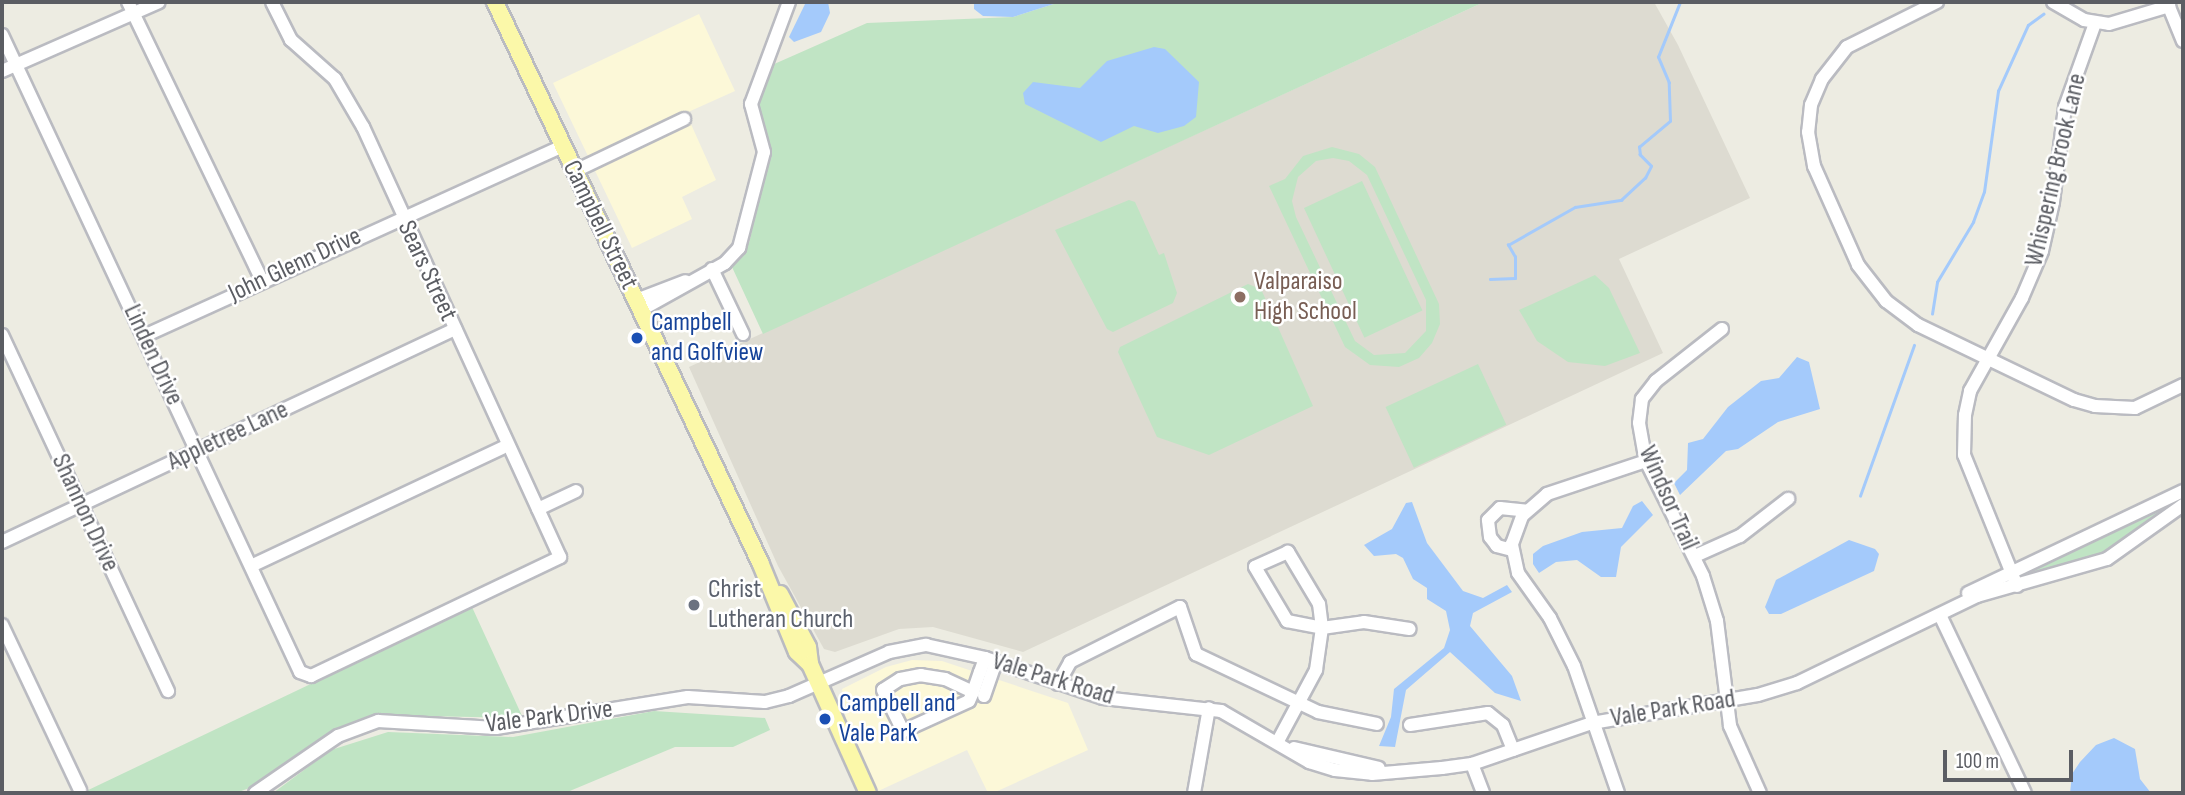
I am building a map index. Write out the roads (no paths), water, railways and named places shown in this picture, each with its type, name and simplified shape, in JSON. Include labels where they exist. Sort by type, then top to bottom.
[{"type":"main road","name":"Campbell Street","points":[[495,2],[760,562],[793,615],[808,647],[810,664],[868,793]]},
{"type":"street","points":[[2,71],[130,6],[159,2]]},
{"type":"street","name":"Sears Street","points":[[272,2],[300,51],[345,92],[560,557],[305,676]]},
{"type":"street","points":[[639,305],[712,269],[733,257],[739,248],[764,152],[751,104],[789,2]]},
{"type":"street","points":[[1937,2],[1862,37],[1838,57],[1822,79],[1811,105],[1810,149],[1858,265],[1871,284],[1918,326],[2095,406],[2135,408],[2183,385]]},
{"type":"street","points":[[2053,2],[2095,23],[2123,22],[2168,4],[2183,41]]},
{"type":"street","points":[[130,6],[262,281]]},
{"type":"street","name":"Whispering Brook Lane","points":[[2017,586],[1964,455],[1965,415],[1986,359],[2022,298],[2042,251],[2053,202],[2065,107],[2095,23]]},
{"type":"street","name":"Linden Drive","points":[[2,34],[305,676]]},
{"type":"street","points":[[575,171],[684,119]]},
{"type":"street","name":"John Glenn Drive","points":[[144,336],[563,146]]},
{"type":"street","points":[[712,269],[743,334]]},
{"type":"street","name":"Windsor Trail","points":[[1722,329],[1656,382],[1643,399],[1639,422],[1646,461],[1695,556],[1717,621],[1732,735],[1760,793]]},
{"type":"street","name":"Appletree Lane","points":[[2,542],[455,330]]},
{"type":"street","name":"Shannon Drive","points":[[2,335],[168,691]]},
{"type":"street","points":[[251,566],[508,445]]},
{"type":"street","points":[[1618,793],[1563,641],[1518,573],[1513,550],[1515,529],[1527,511],[1547,494],[1646,461]]},
{"type":"street","points":[[538,509],[576,491]]},
{"type":"street","name":"Vale Park Road","points":[[1940,614],[1971,591],[2183,491]]},
{"type":"street","points":[[1695,556],[1740,536],[1788,499]]},
{"type":"street","name":"Vale Park Road","points":[[818,682],[910,646],[942,646],[1114,701],[1209,708],[1282,744],[1396,772],[1472,764],[1592,723],[1758,695],[1816,675],[1988,592],[2107,559],[2183,505]]},
{"type":"street","points":[[1513,550],[1497,546],[1490,537],[1488,520],[1500,508],[1527,511]]},
{"type":"street","points":[[1282,744],[1322,653],[1322,628],[1319,604],[1288,552],[1255,567],[1287,621],[1322,628],[1364,622],[1409,629]]},
{"type":"street","points":[[1058,684],[1070,662],[1180,607],[1196,654],[1318,712],[1377,724]]},
{"type":"street","points":[[1940,614],[2025,793]]},
{"type":"street","points":[[2,625],[80,790]]},
{"type":"street","points":[[978,694],[945,679],[921,675],[893,681],[884,690],[903,731],[970,701],[978,694],[991,660]]},
{"type":"street","name":"Vale Park Drive","points":[[255,793],[338,736],[377,721],[496,728],[688,697],[765,702],[818,682]]},
{"type":"street","points":[[1194,793],[1209,708]]},
{"type":"street","points":[[1410,725],[1488,713],[1503,725],[1513,750]]},
{"type":"street","points":[[1472,764],[1483,793]]},
{"type":"water","points":[[806,2],[828,2],[830,13],[821,32],[794,42],[789,37]]},
{"type":"water","points":[[974,2],[1060,2],[1013,17],[983,16],[974,9]]},
{"type":"water","points":[[1154,47],[1165,49],[1199,82],[1196,117],[1184,126],[1158,133],[1134,126],[1101,142],[1025,104],[1023,93],[1033,82],[1080,88],[1107,61]]},
{"type":"water","points":[[1797,357],[1809,362],[1820,409],[1778,422],[1738,449],[1726,451],[1680,495],[1674,483],[1687,470],[1688,443],[1703,439],[1728,407],[1761,381],[1779,378]]},
{"type":"water","points":[[1642,501],[1653,515],[1621,547],[1616,577],[1601,577],[1577,560],[1556,562],[1539,573],[1533,564],[1533,554],[1543,546],[1582,532],[1622,528],[1633,506]]},
{"type":"water","points":[[1412,502],[1427,543],[1463,591],[1483,598],[1507,585],[1512,592],[1473,613],[1470,626],[1512,676],[1521,701],[1495,693],[1450,652],[1406,690],[1395,747],[1379,746],[1391,717],[1394,689],[1444,648],[1450,630],[1446,611],[1427,599],[1427,588],[1413,579],[1403,558],[1396,554],[1374,556],[1364,545],[1392,529],[1406,503]]},
{"type":"water","points":[[1849,540],[1875,549],[1879,554],[1874,571],[1781,614],[1769,614],[1765,607],[1776,580]]},
{"type":"water","points":[[2114,738],[2135,749],[2140,779],[2151,793],[2070,793],[2072,774],[2080,762],[2096,745]]},
{"type":"waterway","points":[[1490,279],[1515,278],[1515,257],[1508,245],[1575,207],[1621,200],[1645,178],[1651,166],[1640,155],[1639,147],[1670,121],[1669,83],[1658,57],[1680,2]]},
{"type":"waterway","points":[[1932,314],[1937,282],[1973,222],[1984,192],[1998,91],[2028,25],[2043,14]]},
{"type":"waterway","points":[[1860,496],[1914,345]]},
{"type":"place","name":"Valparaiso High School","points":[[1240,297]]},
{"type":"place","name":"Campbell and Golfview","points":[[637,338]]},
{"type":"place","name":"Christ Lutheran Church","points":[[694,605]]},
{"type":"place","name":"Campbell and Vale Park","points":[[825,719]]}]
